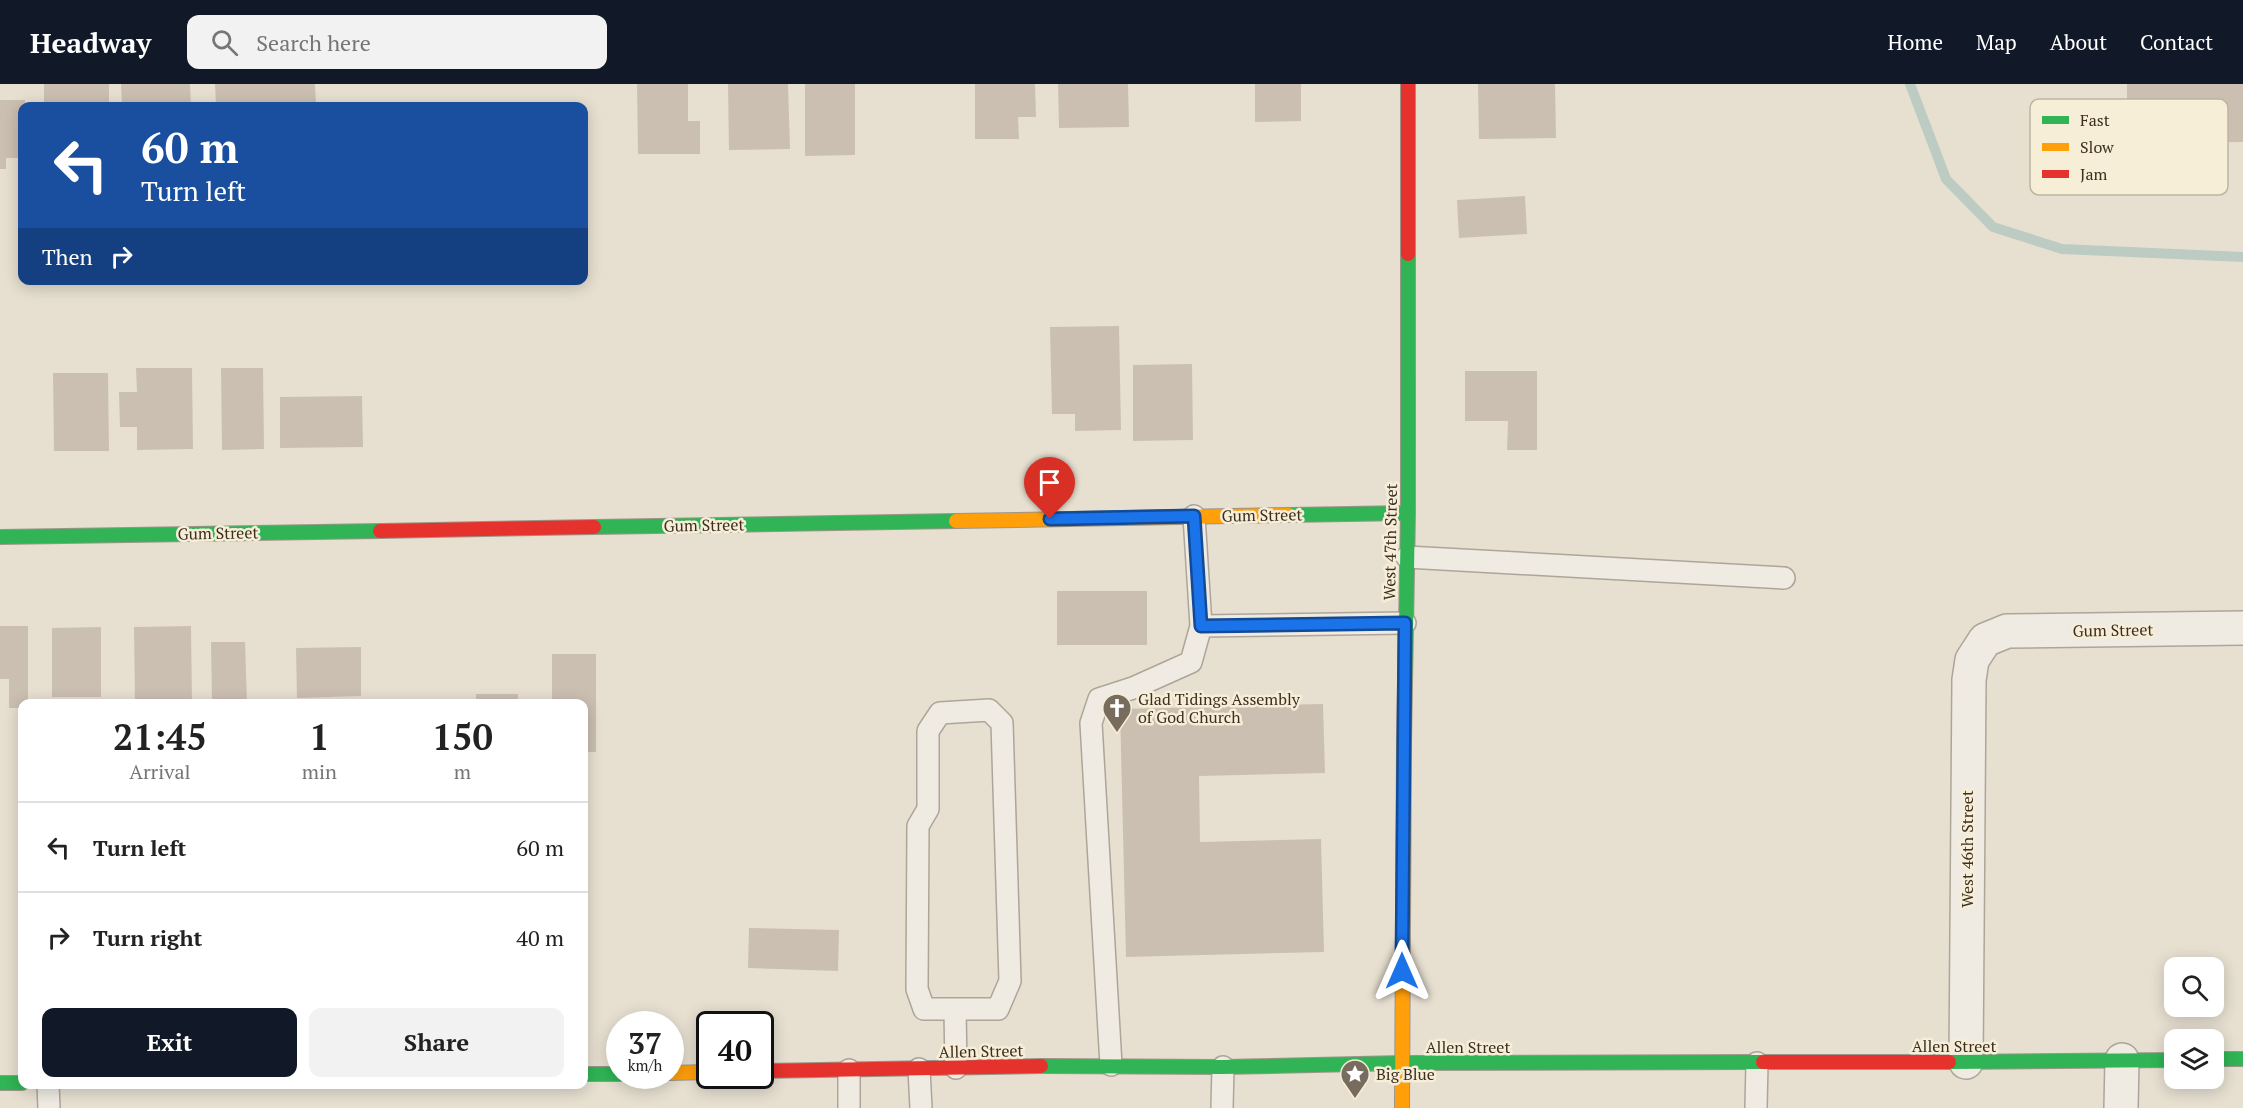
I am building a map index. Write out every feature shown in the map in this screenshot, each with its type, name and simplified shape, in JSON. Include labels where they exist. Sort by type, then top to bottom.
[{"type":"street","name":"West 47th Street","points":[[1402,1108],[1405,623],[1408,513],[1408,84]]},
{"type":"street","name":"Gum Street","points":[[0,537],[1408,513]]},
{"type":"street","name":"Gum Street","points":[[1985,640],[2007,631],[2243,628]]},
{"type":"street","name":"West 46th Street","points":[[1966,1062],[1969,680],[1972,660],[1985,640]]},
{"type":"street","points":[[2224,1059],[2243,1059]]},
{"type":"street","points":[[2121,1108],[2122,1060]]},
{"type":"street","name":"Allen Street","points":[[774,1071],[1111,1065],[2164,1060]]},
{"type":"street","points":[[588,1074],[606,1074]]},
{"type":"street","points":[[0,1083],[18,1083]]},
{"type":"lane","points":[[1111,1065],[1091,723],[1099,699],[1134,688],[1191,662],[1201,626],[1194,516]]},
{"type":"lane","points":[[1407,557],[1784,578]]},
{"type":"lane","points":[[1201,626],[1405,623]]},
{"type":"lane","points":[[990,710],[1002,723],[1010,981],[998,1009],[955,1009],[924,1009],[917,989],[918,826],[928,809],[928,731],[940,712],[990,710]]},
{"type":"lane","points":[[955,1009],[956,1068]]},
{"type":"lane","points":[[1756,1108],[1757,1063]]},
{"type":"lane","points":[[1222,1108],[1223,1066]]},
{"type":"lane","points":[[919,1069],[921,1108]]},
{"type":"lane","points":[[849,1070],[849,1108]]},
{"type":"lane","points":[[48,1089],[49,1108]]},
{"type":"building","points":[[44,84],[109,84],[109,102],[44,102]]},
{"type":"building","points":[[121,84],[190,84],[191,102],[122,102]]},
{"type":"building","points":[[215,84],[315,84],[316,102],[216,102]]},
{"type":"building","points":[[637,84],[688,84],[688,121],[700,121],[700,154],[638,154]]},
{"type":"building","points":[[728,84],[788,84],[790,149],[729,150]]},
{"type":"building","points":[[805,84],[855,84],[855,155],[805,156]]},
{"type":"building","points":[[975,84],[1035,84],[1036,117],[1018,117],[1019,139],[975,139]]},
{"type":"building","points":[[1058,84],[1128,84],[1129,127],[1059,128]]},
{"type":"building","points":[[1255,84],[1301,84],[1301,121],[1255,122]]},
{"type":"building","points":[[1478,84],[1555,84],[1556,138],[1479,139]]},
{"type":"building","points":[[2127,84],[2243,84],[2243,142],[2228,142],[2228,99],[2127,99]]},
{"type":"building","points":[[0,100],[25,100],[25,102],[18,102],[18,158],[6,158],[6,169],[0,169]]},
{"type":"building","points":[[1525,196],[1527,234],[1459,238],[1457,200]]},
{"type":"building","points":[[1119,326],[1121,430],[1075,431],[1075,414],[1052,414],[1050,327]]},
{"type":"building","points":[[1192,364],[1193,440],[1133,441],[1133,365]]},
{"type":"building","points":[[136,368],[192,368],[193,449],[137,450],[137,427],[120,427],[119,392],[137,392]]},
{"type":"building","points":[[221,368],[263,368],[264,449],[222,450]]},
{"type":"building","points":[[1465,371],[1537,371],[1537,450],[1507,450],[1508,421],[1465,421]]},
{"type":"building","points":[[53,373],[108,373],[109,451],[54,451]]},
{"type":"building","points":[[362,396],[363,447],[280,448],[280,397]]},
{"type":"building","points":[[1057,591],[1147,591],[1147,645],[1057,645]]},
{"type":"building","points":[[0,626],[28,626],[28,699],[18,699],[18,708],[9,708],[9,679],[0,679]]},
{"type":"building","points":[[191,626],[192,699],[135,699],[134,627]]},
{"type":"building","points":[[101,627],[101,697],[52,697],[52,628]]},
{"type":"building","points":[[211,642],[245,642],[247,699],[212,699]]},
{"type":"building","points":[[361,647],[361,696],[297,698],[296,648]]},
{"type":"building","points":[[552,654],[596,654],[596,752],[588,752],[588,699],[552,699]]},
{"type":"building","points":[[476,694],[518,694],[518,699],[476,699]]},
{"type":"building","points":[[1323,704],[1325,773],[1199,776],[1200,842],[1321,839],[1324,952],[1126,957],[1120,709]]},
{"type":"building","points":[[749,928],[839,930],[838,971],[748,968]]},
{"type":"waterway","points":[[1910,84],[1946,179],[1993,227],[2062,249],[2243,257]]},
{"type":"traffic: fast","points":[[1404,742],[1408,513],[1408,254]]},
{"type":"traffic: fast","points":[[1289,515],[1408,513]]},
{"type":"traffic: fast","points":[[594,527],[956,521]]},
{"type":"traffic: fast","points":[[0,537],[380,531]]},
{"type":"traffic: fast","points":[[2224,1059],[2243,1059]]},
{"type":"traffic: fast","points":[[1949,1062],[2164,1060]]},
{"type":"traffic: fast","points":[[1041,1066],[1223,1067],[1402,1063],[1763,1062]]},
{"type":"traffic: fast","points":[[588,1074],[606,1074]]},
{"type":"traffic: fast","points":[[0,1083],[18,1083]]},
{"type":"traffic: slow","points":[[956,521],[1289,515]]},
{"type":"traffic: slow","points":[[1402,1108],[1404,742]]},
{"type":"traffic: slow","points":[[684,1073],[696,1072]]},
{"type":"traffic: jam","points":[[1408,84],[1408,254]]},
{"type":"traffic: jam","points":[[380,531],[594,527]]},
{"type":"traffic: jam","points":[[1763,1062],[1949,1062]]},
{"type":"traffic: jam","points":[[774,1071],[1041,1066]]},
{"type":"place","name":"Glad Tidings Assembly of God Church","points":[[1117,734]]},
{"type":"place","name":"Big Blue","points":[[1355,1100]]},
{"type":"route","points":[[1050,519],[1194,516],[1201,626],[1405,623],[1402,971]]}]
